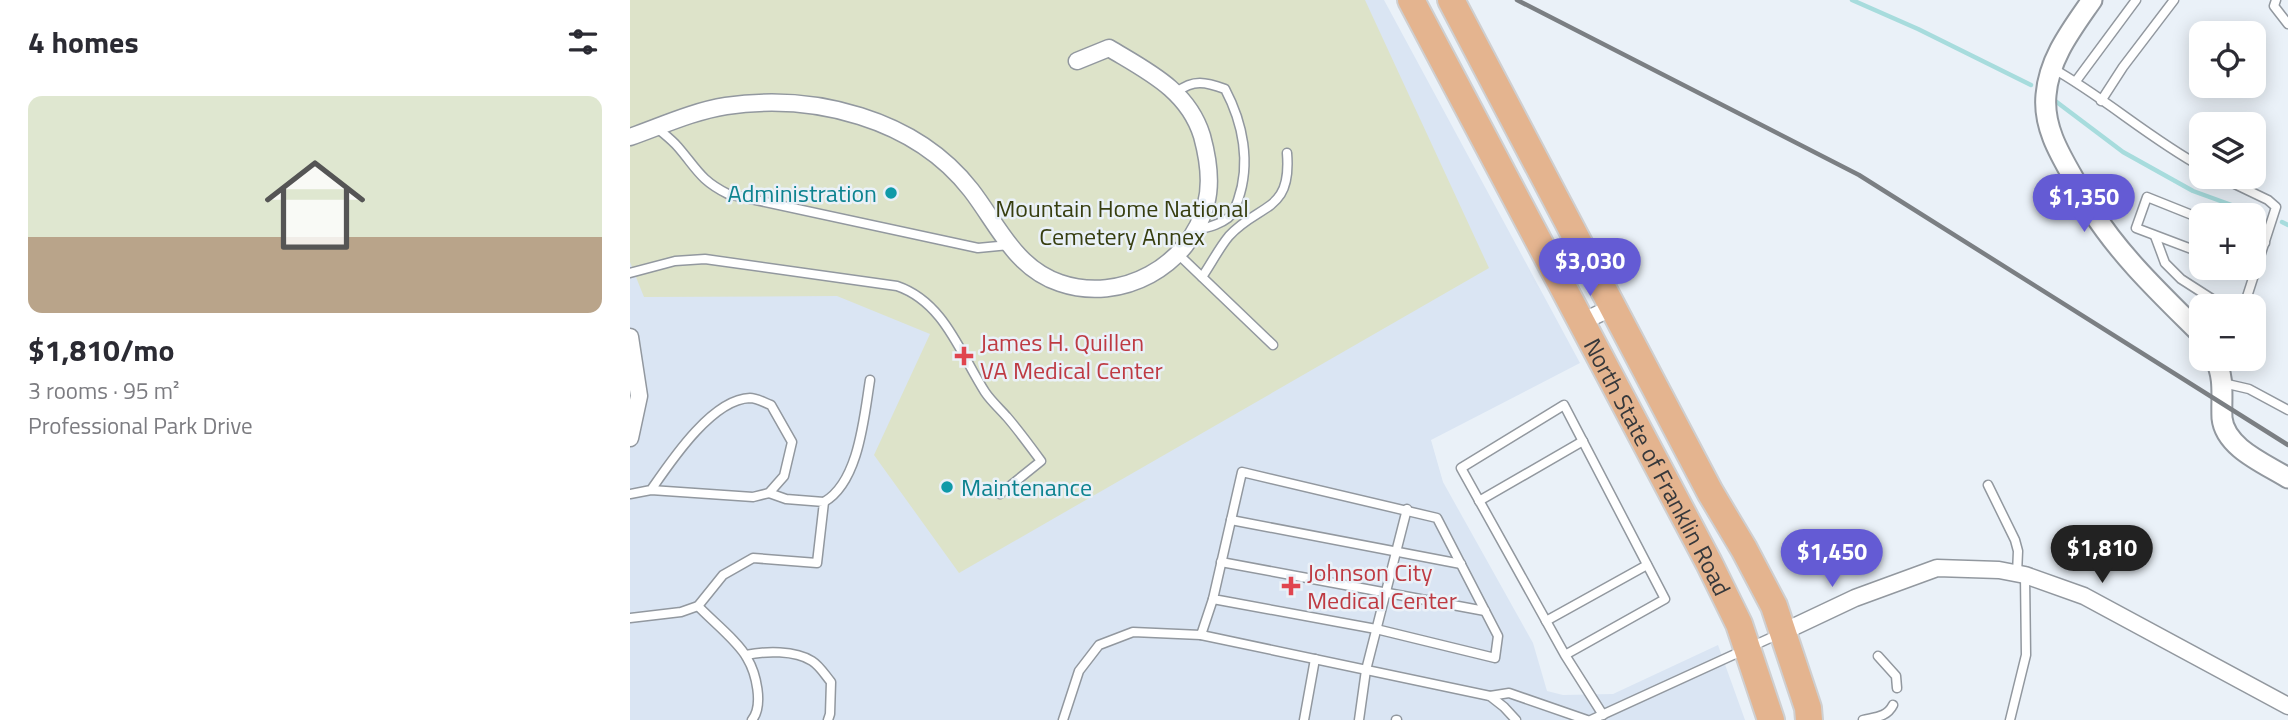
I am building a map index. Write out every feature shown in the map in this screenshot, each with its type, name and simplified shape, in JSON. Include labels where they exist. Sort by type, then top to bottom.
[{"type":"highway","name":"North State of Franklin Road","points":[[1451,0],[1726,522],[1744,549],[1774,607],[1808,708],[1809,720]]},
{"type":"highway","name":"North State of Franklin Road","points":[[1416,8],[1709,563],[1739,624],[1771,720]]},
{"type":"street","points":[[2092,0],[2067,37],[2052,68],[2046,93],[2048,123],[2059,155],[2092,212],[2139,271],[2189,322]]},
{"type":"street","points":[[630,137],[723,106],[753,103],[819,105],[856,115],[900,132],[934,153],[971,190],[1016,255],[1037,272],[1059,283],[1081,289],[1114,288],[1141,281],[1178,254],[1194,231],[1207,203],[1207,155],[1192,111],[1177,92],[1109,48],[1077,61]]},
{"type":"street","points":[[1582,322],[1613,307]]},
{"type":"street","points":[[630,337],[639,396],[630,438]]},
{"type":"street","points":[[2219,371],[2223,383],[2222,421],[2228,436],[2237,445],[2288,478]]},
{"type":"street","points":[[1783,632],[1856,598],[1937,568],[1965,568],[2021,575],[2084,597],[2288,706]]},
{"type":"lane","points":[[2076,81],[2137,0]]},
{"type":"lane","points":[[2101,101],[2174,0]]},
{"type":"lane","points":[[2276,0],[2274,6],[2288,24]]},
{"type":"lane","points":[[2052,68],[2076,81],[2101,101],[2189,159]]},
{"type":"lane","points":[[1177,92],[1186,85],[1205,82],[1225,89],[1240,125],[1244,152],[1245,181],[1230,217],[1216,225],[1194,231]]},
{"type":"lane","points":[[657,128],[678,146],[692,167],[709,184],[728,194],[978,248],[1009,245]]},
{"type":"lane","points":[[1202,277],[1229,237],[1277,200],[1287,175],[1287,153]]},
{"type":"lane","points":[[2244,189],[2276,207],[2266,240]]},
{"type":"lane","points":[[2189,214],[2147,197],[2136,228],[2189,248]]},
{"type":"lane","points":[[2155,236],[2165,263],[2181,279],[2204,294]]},
{"type":"lane","points":[[1178,254],[1273,345]]},
{"type":"lane","points":[[630,272],[676,261],[705,260],[860,280],[897,286],[914,292],[931,306],[974,370],[986,393],[1041,461],[1000,494]]},
{"type":"lane","points":[[630,494],[651,490],[753,497],[769,494],[824,502],[835,495],[851,466],[864,418],[870,380]]},
{"type":"lane","points":[[2223,383],[2249,389],[2288,410]]},
{"type":"lane","points":[[651,490],[665,469],[708,421],[726,405],[752,398],[771,405],[792,442],[783,476],[769,494]]},
{"type":"lane","points":[[1565,655],[1665,599],[1564,405],[1461,468],[1565,655],[1603,715]]},
{"type":"lane","points":[[1479,501],[1583,440]]},
{"type":"lane","points":[[1202,635],[1213,599],[1242,472],[1437,517],[1498,636],[1495,658],[1376,629],[1213,599]]},
{"type":"lane","points":[[1988,485],[2015,540],[2021,575],[2026,655],[2010,720]]},
{"type":"lane","points":[[630,618],[681,612],[698,606],[723,575],[753,558],[817,563],[824,502]]},
{"type":"lane","points":[[1359,720],[1366,670],[1407,509]]},
{"type":"lane","points":[[1231,520],[1461,564]]},
{"type":"lane","points":[[1221,562],[1485,611]]},
{"type":"lane","points":[[1546,621],[1647,565]]},
{"type":"lane","points":[[698,606],[746,655],[758,695],[755,716],[751,720]]},
{"type":"lane","points":[[1063,720],[1079,671],[1099,645],[1133,632],[1202,635],[1490,696],[1509,693],[1589,720],[1783,632]]},
{"type":"lane","points":[[746,655],[758,652],[781,653],[810,659],[831,682],[828,720]]},
{"type":"lane","points":[[1878,656],[1896,676],[1897,688]]},
{"type":"lane","points":[[1304,720],[1315,659]]},
{"type":"lane","points":[[1490,696],[1504,706],[1516,720]]},
{"type":"lane","points":[[1863,720],[1882,716],[1890,711],[1893,705]]},
{"type":"shaded area","name":"James H. Quillen VA Medical Center","points":[[630,0],[1384,0],[1580,363],[1431,440],[1443,482],[1533,643],[1547,691],[1563,695],[1613,694],[1718,645],[1745,720],[630,720]]},
{"type":"green space","name":"Mountain Home National Cemetery Annex","points":[[630,0],[1365,0],[1489,268],[959,573],[874,455],[930,334],[837,296],[644,297],[630,262]]},
{"type":"waterway","points":[[1852,0],[1918,29],[2031,85]]},
{"type":"waterway","points":[[2054,100],[2123,152],[2193,191],[2226,203]]},
{"type":"waterway","points":[[2282,222],[2288,225]]},
{"type":"railway","points":[[1517,0],[1859,175],[2288,445]]},
{"type":"place","name":"Administration","points":[[891,193]]},
{"type":"place","name":"James H. Quillen VA Medical Center","points":[[964,356]]},
{"type":"place","name":"Maintenance","points":[[947,487]]},
{"type":"place","name":"Johnson City Medical Center","points":[[1291,586]]}]
